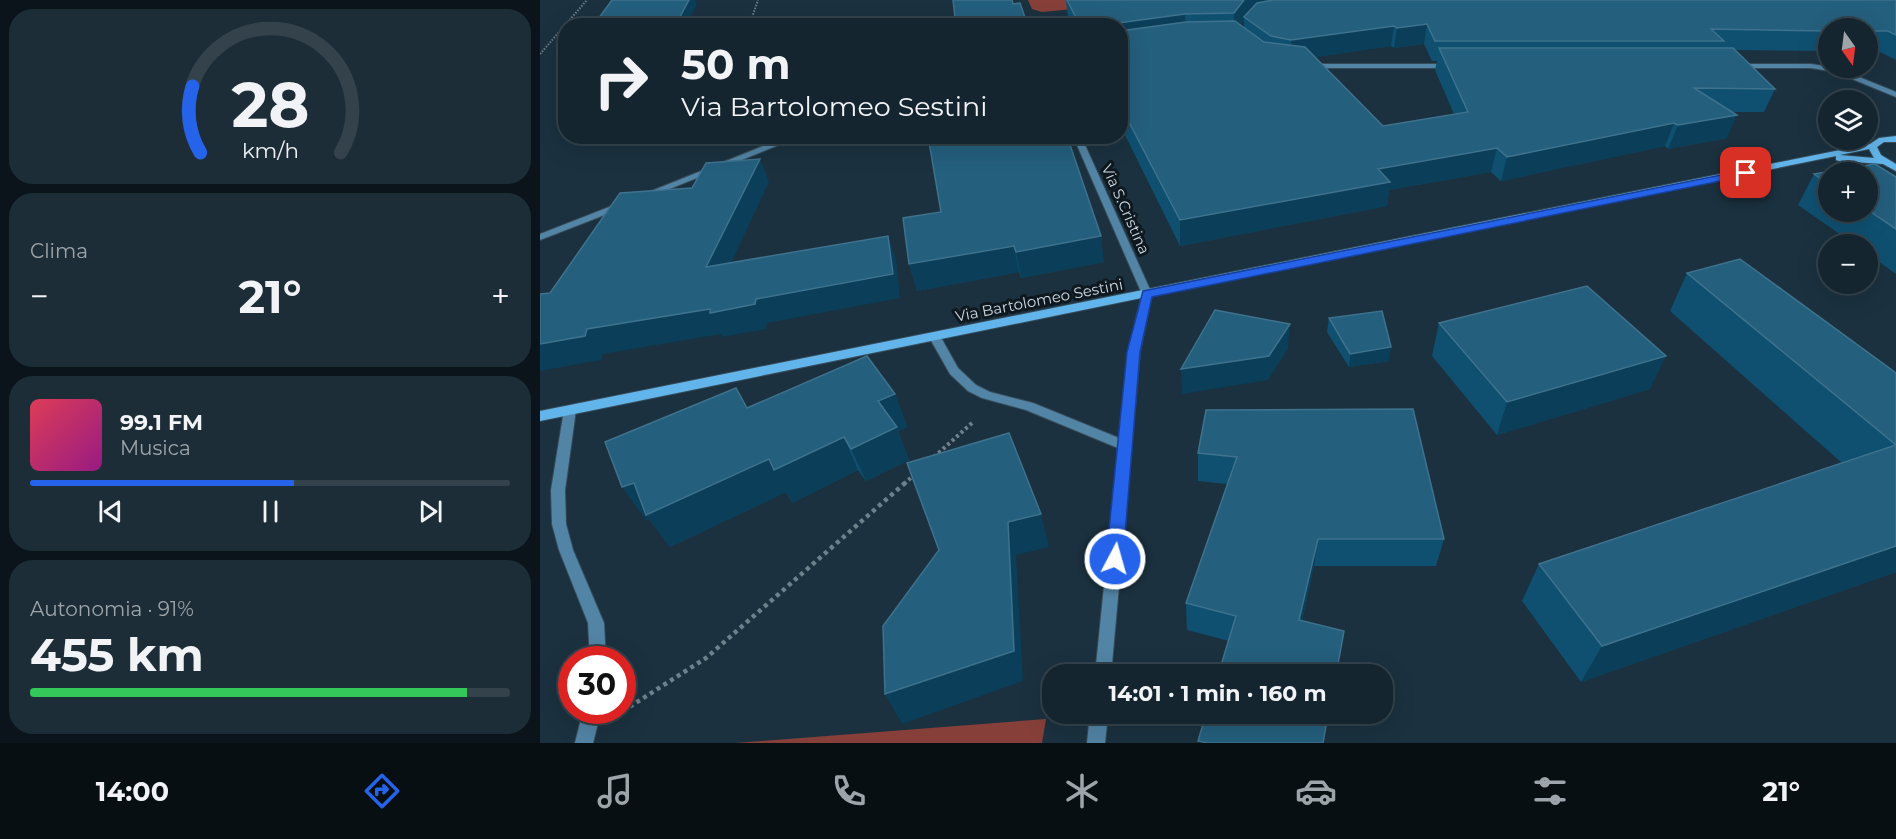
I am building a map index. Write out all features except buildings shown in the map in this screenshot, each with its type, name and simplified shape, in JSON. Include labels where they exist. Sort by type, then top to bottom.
[{"type":"main road","points":[[1878,143],[1882,140],[1896,139]]},
{"type":"main road","points":[[1826,157],[1856,150]]},
{"type":"main road","points":[[1873,150],[1885,162],[1896,168]]},
{"type":"main road","name":"Via Bartolomeo Sestini","points":[[540,416],[1826,157]]},
{"type":"main road","points":[[1826,157],[1885,162]]},
{"type":"street","points":[[1299,66],[1462,66]]},
{"type":"street","points":[[1729,66],[1797,66],[1838,70],[1894,95]]},
{"type":"street","points":[[639,198],[777,144]]},
{"type":"street","name":"Via S.Cristina","points":[[1081,144],[1147,294]]},
{"type":"street","points":[[540,237],[628,202]]},
{"type":"street","points":[[1104,664],[1134,352],[1147,294]]},
{"type":"street","points":[[935,337],[961,380],[986,396],[1029,406],[1126,446]]},
{"type":"street","points":[[570,410],[558,490],[559,524],[566,550],[596,623],[597,646]]},
{"type":"street","points":[[1096,743],[1098,724]]},
{"type":"path","points":[[571,18],[587,0]]},
{"type":"path","points":[[752,18],[758,0]]},
{"type":"path","points":[[540,54],[558,33]]},
{"type":"path","points":[[926,465],[999,399]]},
{"type":"path","points":[[586,738],[706,658],[917,472]]},
{"type":"shaded area","points":[[1028,0],[1091,0],[1085,8],[1042,12],[1032,9]]},
{"type":"shaded area","points":[[1042,719],[1042,724],[1045,724],[1042,743],[736,743]]},
{"type":"route","points":[[1115,559],[1134,352],[1147,294],[1746,173]]}]
